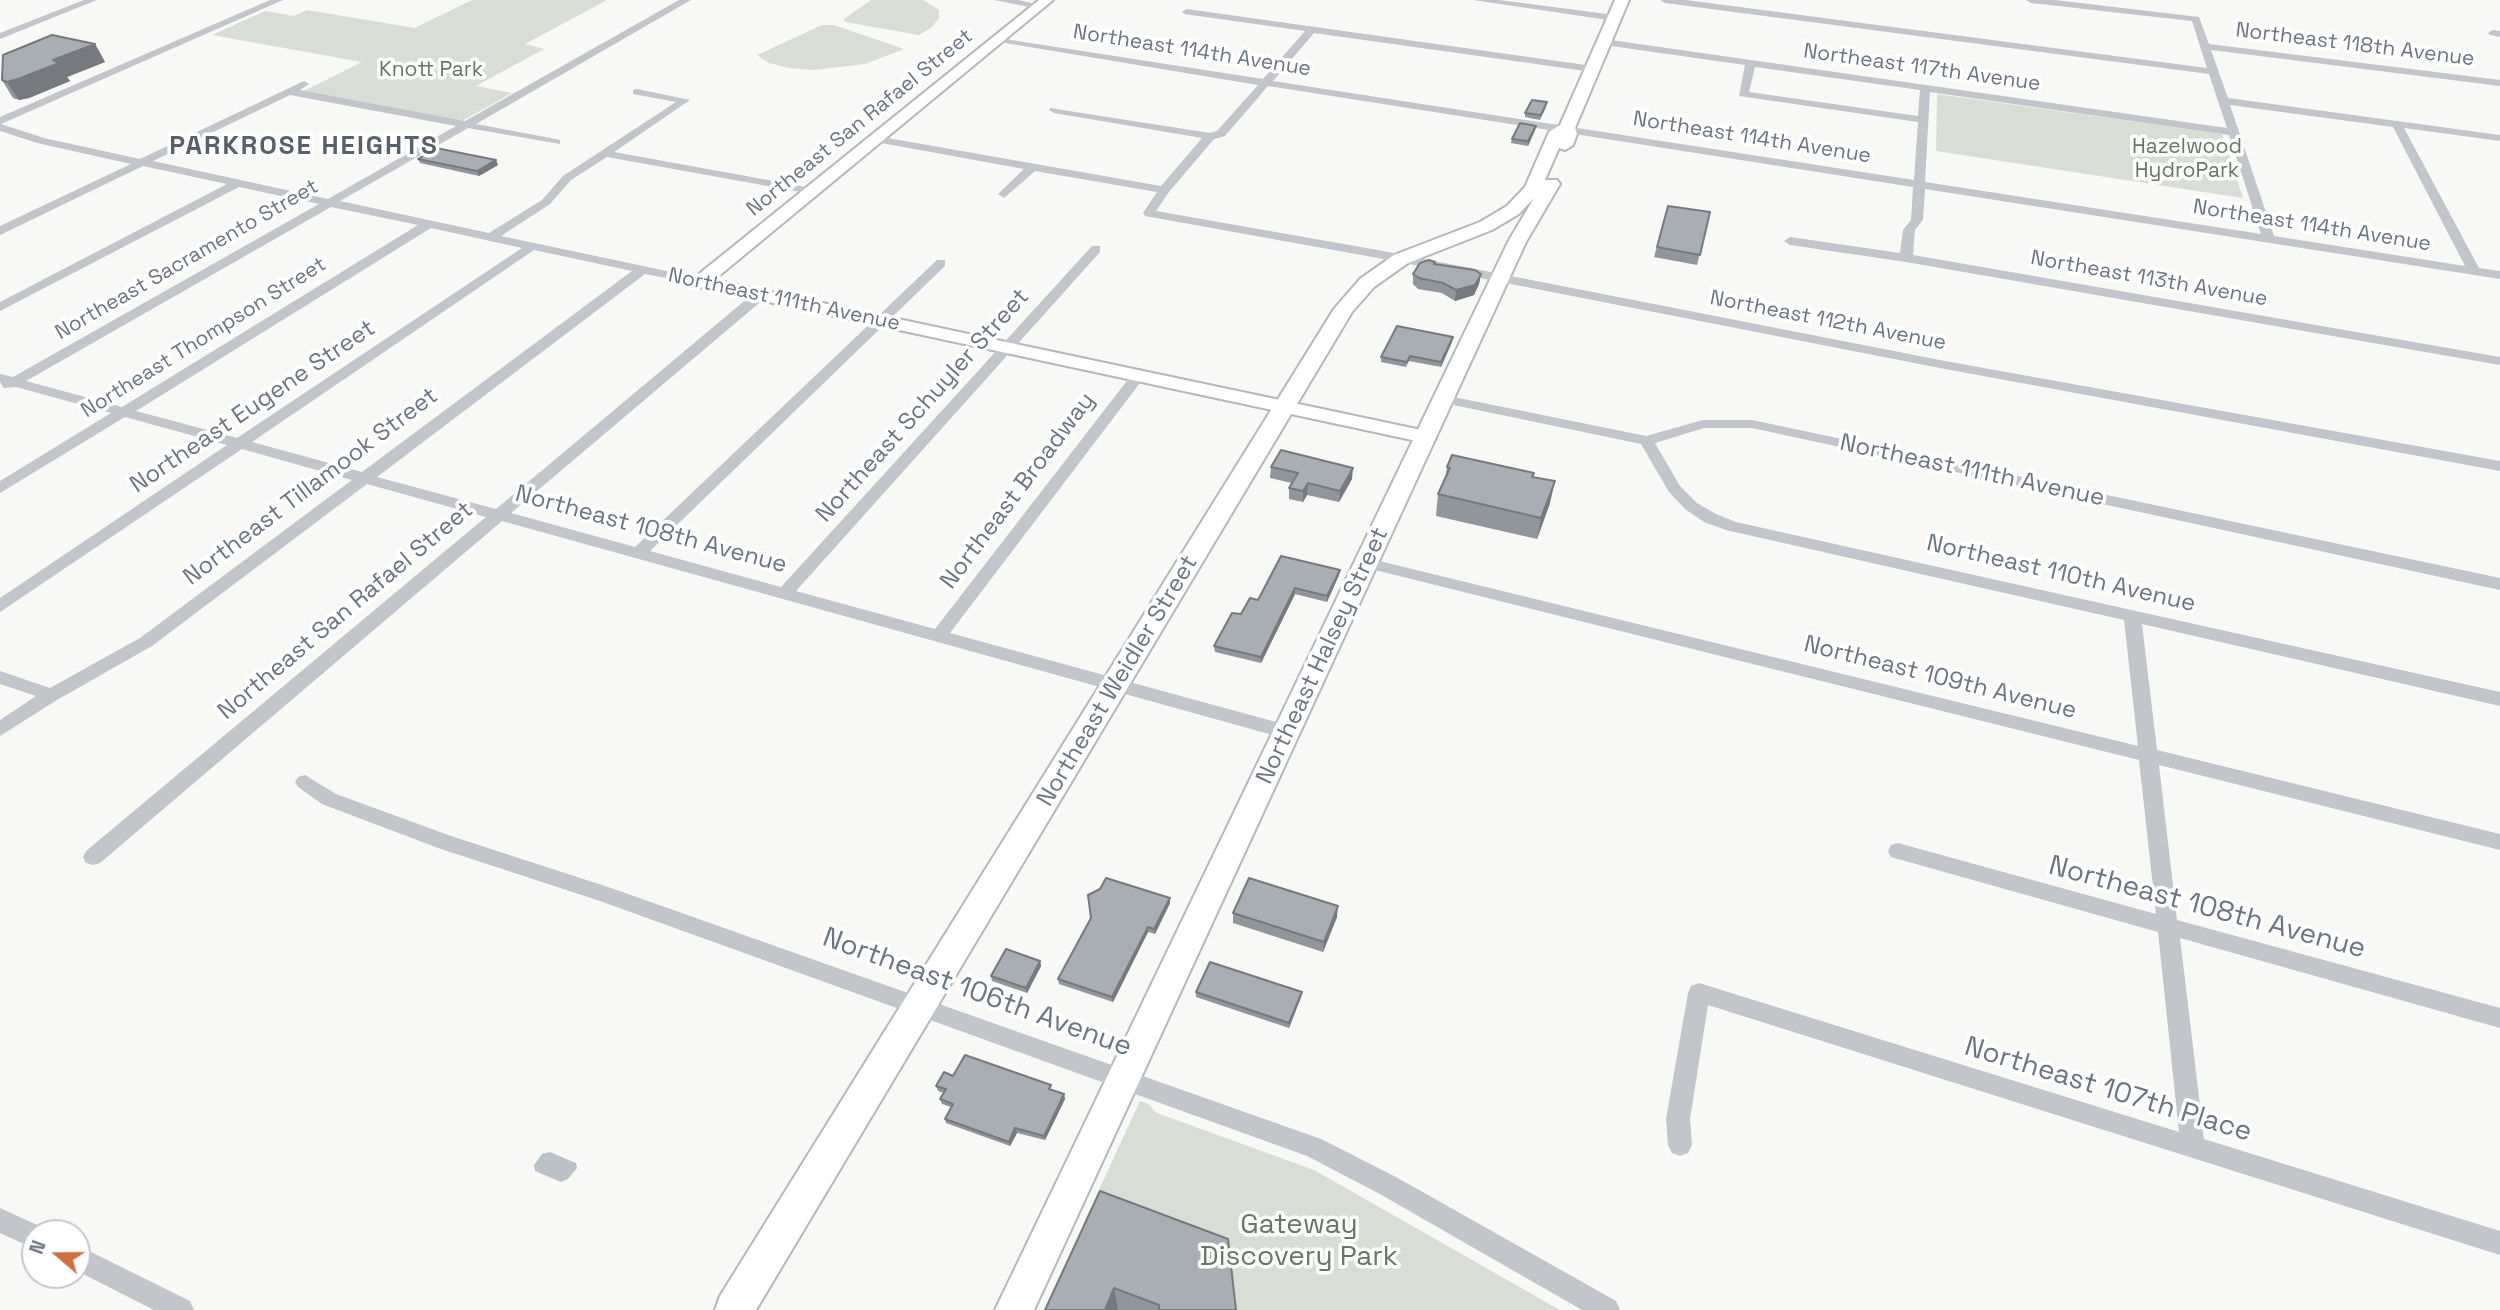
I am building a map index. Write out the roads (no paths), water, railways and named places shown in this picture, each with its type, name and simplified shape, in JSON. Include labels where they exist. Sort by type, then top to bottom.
[{"type":"main road","name":"Northeast Halsey Street","points":[[1014,1310],[1517,242],[1547,195],[1569,134],[1567,128],[1622,0]]},
{"type":"main road","name":"Northeast Weidler Street","points":[[734,1310],[1349,303],[1367,283],[1401,260],[1486,226],[1513,210],[1533,189],[1557,132],[1567,128]]},
{"type":"street","points":[[0,36],[92,0]]},
{"type":"street","points":[[0,124],[278,0]]},
{"type":"street","name":"Northeast Sacramento Street","points":[[0,390],[7,380],[331,203],[686,0]]},
{"type":"street","points":[[999,0],[1044,3]]},
{"type":"street","points":[[1478,0],[1615,18]]},
{"type":"street","name":"Northeast 118th Avenue","points":[[1665,0],[2214,72]]},
{"type":"street","points":[[2031,0],[2196,19],[2269,239]]},
{"type":"street","points":[[2133,0],[2136,12]]},
{"type":"street","name":"Northeast San Rafael Street","points":[[700,282],[1044,3]]},
{"type":"street","points":[[1187,12],[1592,69]]},
{"type":"street","points":[[1054,110],[1210,136],[1225,132],[1311,30]]},
{"type":"street","name":"Northeast 114th Avenue","points":[[998,41],[2500,275]]},
{"type":"street","name":"Northeast 117th Avenue","points":[[1604,42],[2234,132]]},
{"type":"street","name":"Northeast 118th Avenue","points":[[2205,46],[2500,83]]},
{"type":"street","points":[[1751,64],[1743,94],[1924,120]]},
{"type":"street","points":[[0,231],[304,84]]},
{"type":"street","points":[[1906,258],[1909,230],[1917,220],[1925,88]]},
{"type":"street","points":[[288,92],[556,142]]},
{"type":"street","points":[[491,237],[546,202],[567,178],[685,100],[637,92]]},
{"type":"street","points":[[2223,101],[2500,138]]},
{"type":"street","name":"Northeast 111th Avenue","points":[[0,124],[27,138],[1426,437]]},
{"type":"street","points":[[2397,125],[2474,271]]},
{"type":"street","points":[[876,139],[1164,190],[1210,136]]},
{"type":"street","points":[[604,153],[812,191]]},
{"type":"street","points":[[1004,194],[1032,167]]},
{"type":"street","points":[[0,307],[238,183]]},
{"type":"street","name":"Northeast 112th Avenue","points":[[1164,190],[1149,213],[1501,278],[1945,365],[2500,466]]},
{"type":"street","name":"Northeast Thompson Street","points":[[0,488],[429,224]]},
{"type":"street","name":"Northeast 113th Avenue","points":[[1790,241],[1906,258],[2500,361]]},
{"type":"street","name":"Northeast Eugene Street","points":[[0,606],[532,246]]},
{"type":"street","name":"Northeast Schuyler Street","points":[[783,594],[1096,249]]},
{"type":"street","points":[[638,554],[940,263]]},
{"type":"street","name":"Northeast Tillamook Street","points":[[0,729],[51,695],[146,642],[642,270]]},
{"type":"street","name":"Northeast San Rafael Street","points":[[93,857],[760,295]]},
{"type":"street","name":"Northeast Broadway","points":[[938,637],[1138,376]]},
{"type":"street","name":"Northeast 108th Avenue","points":[[7,380],[1287,732]]},
{"type":"street","name":"Northeast 111th Avenue","points":[[1444,399],[1647,441],[1703,424],[1724,422],[1752,425],[2500,584]]},
{"type":"street","name":"Northeast 110th Avenue","points":[[1647,441],[1652,456],[1674,489],[1691,506],[1721,522],[2500,699]]},
{"type":"street","name":"Northeast 109th Avenue","points":[[1367,562],[2500,842]]},
{"type":"street","points":[[2132,615],[2193,1147]]},
{"type":"street","points":[[0,677],[51,695]]},
{"type":"street","name":"Northeast 106th Avenue","points":[[305,782],[329,799],[445,842],[604,894],[1324,1153],[1607,1310]]},
{"type":"street","name":"Northeast 108th Avenue","points":[[1898,851],[2500,1018]]},
{"type":"street","name":"Northeast 107th Place","points":[[1680,1145],[1678,1119],[1699,993],[2500,1242]]},
{"type":"street","points":[[0,1220],[21,1230]]},
{"type":"street","points":[[91,1265],[181,1310]]},
{"type":"district","name":"PARKROSE HEIGHTS","points":[[304,147]]},
{"type":"park label","name":"Knott Park","points":[[431,70]]},
{"type":"park label","name":"Hazelwood HydroPark","points":[[2187,159]]},
{"type":"park label","name":"Gateway Discovery Park","points":[[1299,1241]]}]
